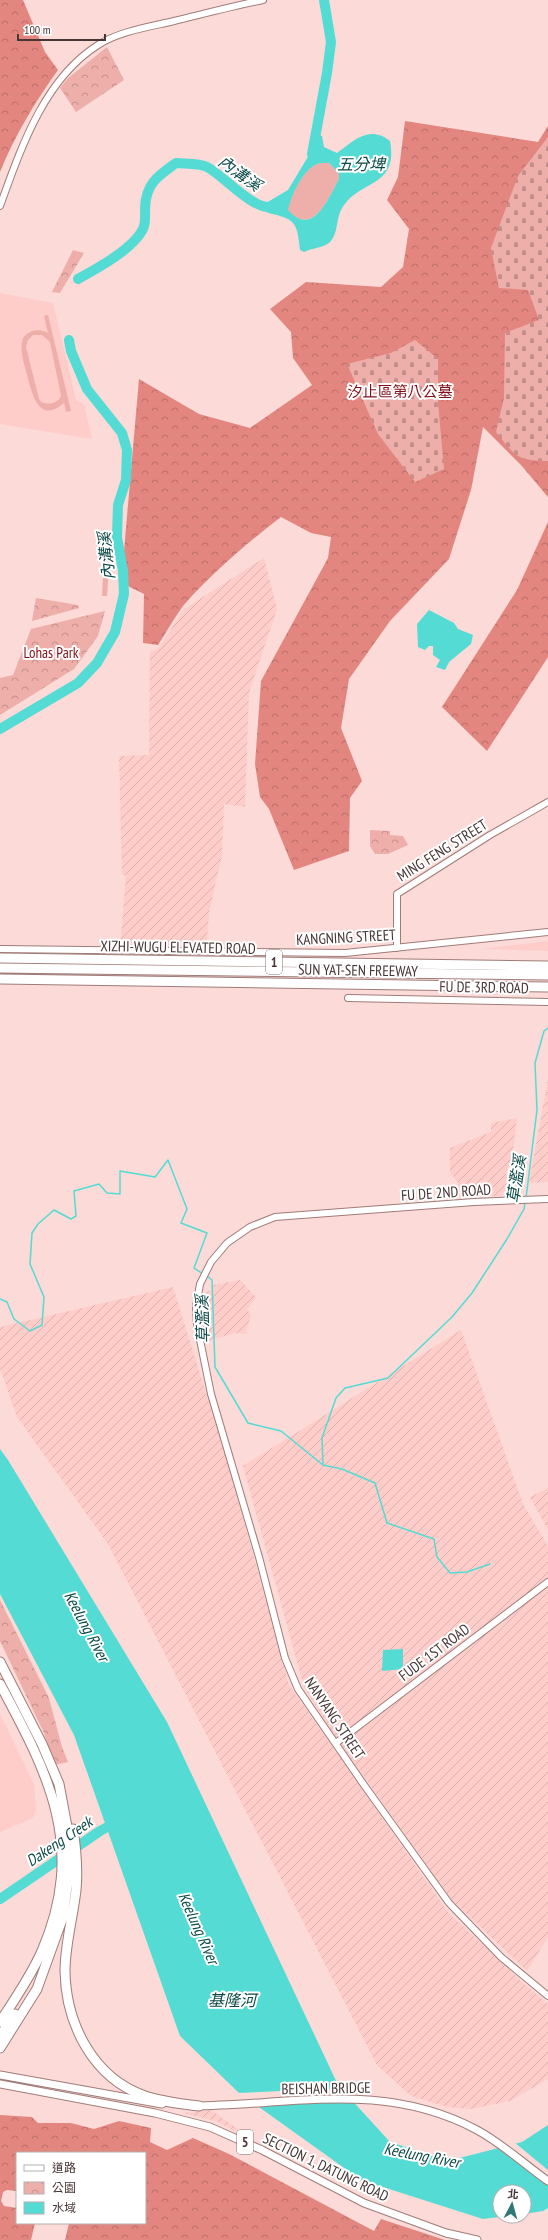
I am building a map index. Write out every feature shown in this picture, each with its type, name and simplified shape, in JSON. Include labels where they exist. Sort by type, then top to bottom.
[{"type":"highway","name":"XIZHI-WUGU ELEVATED ROAD","points":[[0,958],[548,966]]},
{"type":"highway","name":"SUN YAT-SEN FREEWAY","points":[[0,968],[548,975]]},
{"type":"highway","name":"SUN YAT-SEN FREEWAY","points":[[0,980],[51,979],[548,987]]},
{"type":"highway","points":[[1,1666],[42,1744],[70,1811],[77,1865],[76,1889],[65,1971],[67,2001],[79,2036],[98,2064],[126,2086],[145,2096],[178,2104],[199,2106]]},
{"type":"highway","points":[[0,1684],[32,1744],[51,1790],[56,1809],[62,1852],[60,1891],[50,1931],[42,1952],[24,1986],[0,2022]]},
{"type":"highway","points":[[0,2048],[36,1989],[63,1917],[70,1865],[68,1832],[62,1794]]},
{"type":"highway","points":[[0,2036],[28,1994],[50,1953]]},
{"type":"main road","name":"BEISHAN BRIDGE","points":[[0,2075],[173,2106],[199,2106],[330,2098],[367,2098],[418,2107],[476,2129],[508,2150],[548,2181]]},
{"type":"main road","name":"SECTION 1, DATUNG ROAD","points":[[0,2084],[155,2113],[210,2127],[262,2150],[364,2203],[446,2233],[477,2240]]},
{"type":"street","points":[[0,206],[18,156],[41,109],[69,69],[98,45],[125,33],[263,0]]},
{"type":"street","name":"MING FENG STREET","points":[[397,948],[397,894],[548,802]]},
{"type":"street","name":"KANGNING STREET","points":[[0,950],[345,953],[548,932]]},
{"type":"street","name":"FU DE 3RD ROAD","points":[[348,998],[548,1002]]},
{"type":"street","name":"NANYANG STREET","points":[[548,1199],[275,1217],[250,1227],[227,1243],[211,1262],[202,1278],[196,1307],[197,1331],[211,1394],[256,1545],[291,1675],[298,1689],[449,1903],[501,1957],[548,1996]]},
{"type":"street","name":"FUDE 1ST ROAD","points":[[336,1743],[548,1582]]},
{"type":"shaded area","points":[[0,293],[53,303],[76,400],[84,404],[92,439],[0,424]]},
{"type":"shaded area","points":[[264,558],[277,609],[249,693],[245,807],[224,804],[222,855],[209,912],[207,940],[200,949],[120,948],[126,876],[122,874],[119,756],[149,755],[150,652],[159,648],[184,609]]},
{"type":"shaded area","points":[[548,941],[548,951],[481,949]]},
{"type":"shaded area","points":[[548,1079],[548,1182],[529,1183]]},
{"type":"shaded area","points":[[517,1118],[512,1157],[506,1174],[505,1190],[501,1196],[459,1197],[458,1183],[450,1172],[450,1148],[491,1132],[491,1123]]},
{"type":"shaded area","points":[[240,1280],[256,1297],[247,1310],[251,1314],[246,1334],[235,1333],[204,1342],[201,1316],[204,1293],[214,1289],[213,1285]]},
{"type":"shaded area","points":[[173,1287],[230,1470],[289,1685],[448,1912],[522,1982],[548,2004],[548,2079],[510,2101],[471,2109],[447,2107],[411,2096],[377,2065],[108,1544],[17,1417],[0,1368],[0,1327]]},
{"type":"shaded area","points":[[461,1330],[523,1504],[548,1546],[548,1937],[527,1971],[451,1899],[330,1729],[304,1687],[243,1466]]},
{"type":"shaded area","points":[[548,1488],[548,1530],[530,1497]]},
{"type":"shaded area","points":[[0,1714],[34,1784],[36,1809],[33,1818],[0,1832]]},
{"type":"shaded area","points":[[211,2110],[238,2129],[237,2132],[216,2121],[183,2113]]},
{"type":"green space","points":[[0,0],[23,0],[45,52],[58,70],[26,119],[0,172]]},
{"type":"green space","points":[[107,47],[124,80],[76,112],[60,88],[68,78]]},
{"type":"green space","points":[[405,121],[538,142],[548,126],[548,497],[521,465],[483,427],[471,490],[449,559],[390,621],[349,679],[341,728],[362,781],[350,798],[349,851],[294,870],[269,809],[260,797],[255,764],[261,681],[328,558],[331,537],[311,533],[281,517],[230,559],[194,594],[183,606],[158,645],[143,643],[144,594],[126,585],[124,551],[139,379],[199,414],[250,428],[312,385],[293,358],[291,332],[270,309],[306,282],[381,287],[403,267],[409,229],[387,200],[398,177]]},
{"type":"green space","points":[[548,137],[548,461],[537,461],[522,458],[517,455],[496,432],[504,398],[505,333],[539,320],[528,290],[499,288],[491,248],[518,176]]},
{"type":"green space","points":[[321,163],[329,163],[339,173],[339,179],[325,205],[319,212],[312,218],[305,220],[296,218],[287,210],[295,189],[309,169]]},
{"type":"green space","points":[[73,250],[84,253],[60,293],[52,292]]},
{"type":"green space","points":[[48,315],[71,411],[66,412],[64,403],[55,409],[42,409],[34,398],[31,390],[22,356],[22,342],[25,335],[28,333],[38,330],[48,333],[44,316]],"holes":[[[33,335],[42,335],[50,342],[61,396],[57,401],[50,404],[41,402],[39,399],[26,347],[28,340]]]},
{"type":"green space","name":"汐止區第八公墓","points":[[415,340],[438,359],[438,403],[444,469],[415,482],[378,434],[347,364],[391,353]]},
{"type":"green space","points":[[548,522],[548,657],[487,751],[442,707],[517,590]]},
{"type":"green space","points":[[105,537],[111,537],[107,596],[102,596]]},
{"type":"green space","points":[[36,598],[78,605],[79,608],[32,621]]},
{"type":"green space","name":"Lohas Park","points":[[105,611],[98,636],[74,669],[0,715],[0,678],[13,675],[31,629]]},
{"type":"green space","points":[[370,830],[390,831],[390,835],[403,836],[408,845],[388,854],[375,854],[370,846]]},
{"type":"green space","points":[[0,1600],[49,1698],[62,1747],[68,1762],[54,1765],[44,1733],[0,1641]]},
{"type":"green space","points":[[0,2115],[32,2117],[38,2123],[71,2123],[94,2129],[119,2121],[151,2128],[150,2142],[167,2150],[193,2138],[229,2154],[374,2231],[381,2219],[445,2240],[65,2240],[69,2224],[146,2224],[146,2152],[16,2152],[16,2191],[7,2190],[3,2192],[1,2201],[4,2206],[16,2208],[16,2224],[35,2224],[31,2240],[0,2240]]},
{"type":"water","name":"五分埤","points":[[316,133],[322,136],[324,147],[337,153],[356,139],[369,134],[382,136],[390,141],[391,156],[388,168],[383,176],[348,200],[341,210],[336,231],[330,242],[324,246],[304,252],[300,250],[298,233],[293,223],[284,217],[268,213],[266,203],[288,190],[309,155]],"holes":[[[329,163],[339,173],[339,179],[325,205],[312,218],[305,220],[297,218],[288,210],[292,196],[304,175],[315,165]]]},
{"type":"water","points":[[429,610],[454,623],[458,629],[473,635],[471,644],[449,662],[445,670],[436,667],[440,660],[433,655],[433,646],[429,646],[425,650],[418,647],[417,624]]},
{"type":"water","name":"基隆河","points":[[0,1449],[167,1722],[338,2085],[390,2142],[448,2161],[522,2142],[548,2125],[548,2208],[543,2211],[532,2213],[532,2184],[492,2184],[492,2218],[483,2219],[361,2180],[238,2092],[180,2036],[74,1735],[0,1594]]},
{"type":"water","points":[[403,1649],[403,1669],[382,1671],[383,1650]]},
{"type":"pier","points":[[344,2089],[353,2098],[251,2103],[237,2093]]},
{"type":"pier","points":[[514,2142],[548,2170],[548,2183],[496,2146]]},
{"type":"waterway","name":"內溝溪","points":[[312,154],[327,73],[331,42],[324,0]]},
{"type":"waterway","name":"內溝溪","points":[[78,279],[123,251],[138,236],[144,227],[146,199],[151,186],[159,176],[176,163],[196,164],[207,167],[242,194],[261,206],[270,207],[278,205]]},
{"type":"waterway","name":"內溝溪","points":[[0,729],[78,683],[97,663],[115,632],[124,594],[123,571],[117,537],[118,505],[126,480],[127,450],[122,433],[87,389],[71,351],[69,340]]},
{"type":"waterway","name":"草濫溪","points":[[526,1198],[537,1110],[535,1063],[544,1031],[548,1028]]},
{"type":"waterway","name":"草濫溪","points":[[0,1299],[7,1302],[14,1319],[30,1331],[42,1325],[44,1297],[30,1264],[32,1233],[38,1224],[54,1210],[71,1219],[76,1216],[74,1191],[99,1184],[107,1193],[120,1194],[120,1171],[155,1177],[168,1160],[187,1209],[181,1223],[207,1233],[194,1268],[203,1274]]},
{"type":"waterway","name":"草濫溪","points":[[323,1465],[322,1438],[336,1398],[345,1388],[388,1378],[452,1317],[472,1293],[507,1239],[524,1209],[525,1202]]},
{"type":"waterway","name":"草濫溪","points":[[207,1276],[212,1280],[215,1367],[248,1423],[281,1431],[323,1465],[342,1469],[375,1483],[387,1523],[434,1539],[437,1557],[450,1573],[467,1572],[490,1564]]},
{"type":"waterway","name":"Dakeng Creek","points":[[0,1899],[100,1831],[118,1821]]},
{"type":"water label","name":"Keelung River","points":[[87,1626]]},
{"type":"water label","name":"Keelung River","points":[[199,1928]]},
{"type":"water label","name":"Keelung River","points":[[422,2155]]}]
